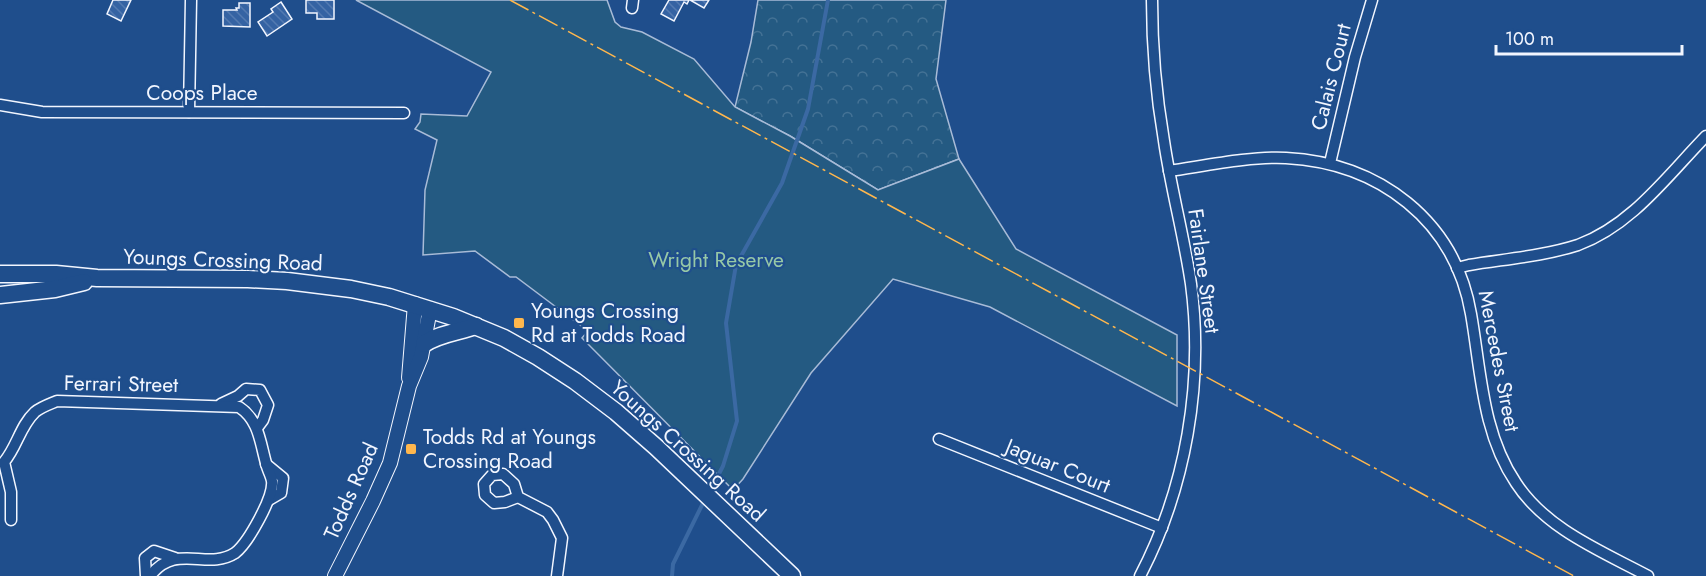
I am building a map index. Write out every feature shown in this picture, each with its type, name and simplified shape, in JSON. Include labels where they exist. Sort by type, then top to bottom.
[{"type":"main road","name":"Youngs Crossing Road","points":[[0,285],[56,289],[97,279],[287,281],[351,289],[422,307],[476,326],[504,338],[574,381],[624,419],[792,576]]},
{"type":"main road","points":[[424,344],[434,336],[476,326]]},
{"type":"street","points":[[189,112],[191,0]]},
{"type":"street","name":"Fairlane Street","points":[[1140,576],[1162,528],[1173,495],[1192,401],[1195,348],[1191,285],[1157,95],[1152,0]]},
{"type":"street","name":"Calais Court","points":[[1330,163],[1355,57],[1372,0]]},
{"type":"street","name":"Coops Place","points":[[0,105],[42,112],[404,113]]},
{"type":"street","points":[[1456,268],[1562,249],[1593,238],[1622,221],[1638,207],[1706,136]]},
{"type":"street","name":"Mercedes Street","points":[[1169,171],[1284,158],[1330,163],[1366,176],[1403,198],[1433,229],[1444,244],[1456,268],[1471,311],[1487,414],[1494,442],[1516,485],[1547,518],[1565,531],[1648,576]]},
{"type":"street","name":"Todds Road","points":[[335,576],[390,463],[409,386],[424,344],[422,307]]},
{"type":"street","name":"Todds Road","points":[[409,386],[410,354],[422,307]]},
{"type":"street","points":[[218,406],[238,396],[246,389],[260,390],[268,405],[263,420],[257,428]]},
{"type":"street","name":"Ferrari Street","points":[[11,520],[11,492],[2,462],[12,452],[26,423],[37,410],[57,401],[239,406],[249,413],[257,428],[266,464],[283,478],[281,493],[269,500],[243,545],[234,553],[220,559],[175,558],[154,551],[146,558],[148,576]]},
{"type":"street","name":"Jaguar Court","points":[[939,439],[1162,528]]},
{"type":"street","points":[[518,497],[547,512],[562,538],[557,576]]},
{"type":"green space","name":"Wright Reserve","points":[[356,0],[607,0],[615,22],[621,27],[642,32],[694,59],[735,107],[790,136],[878,190],[959,159],[1016,249],[1177,335],[1177,406],[990,307],[893,279],[811,373],[743,479],[733,490],[582,338],[588,331],[516,277],[510,277],[475,251],[423,255],[425,190],[437,140],[415,129],[420,122],[421,114],[467,116],[491,72]]},
{"type":"green space","points":[[758,0],[946,0],[936,79],[959,159],[878,190],[790,136],[735,107],[751,42]]},
{"type":"building","points":[[113,0],[131,0],[121,21],[107,14]]},
{"type":"building","points":[[306,0],[334,0],[334,19],[317,19],[317,13],[306,13]]},
{"type":"building","points":[[669,0],[689,0],[687,4],[684,2],[674,21],[661,14]]},
{"type":"building","points":[[690,0],[709,0],[704,8]]},
{"type":"building","points":[[281,2],[292,19],[267,36],[258,22],[273,12],[271,9]]},
{"type":"building","points":[[239,3],[250,3],[250,27],[223,26],[223,10],[237,10]]},
{"type":"waterway","points":[[709,493],[723,466],[737,421],[726,323],[736,265],[782,183],[808,109],[828,0]]},
{"type":"waterway","points":[[672,576],[673,564],[705,499]]},
{"type":"power","points":[[510,0],[1574,576]]},
{"type":"place","name":"Youngs Crossing Rd at Todds Road","points":[[519,323]]},
{"type":"place","name":"Todds Rd at Youngs Crossing Road","points":[[411,449]]}]
